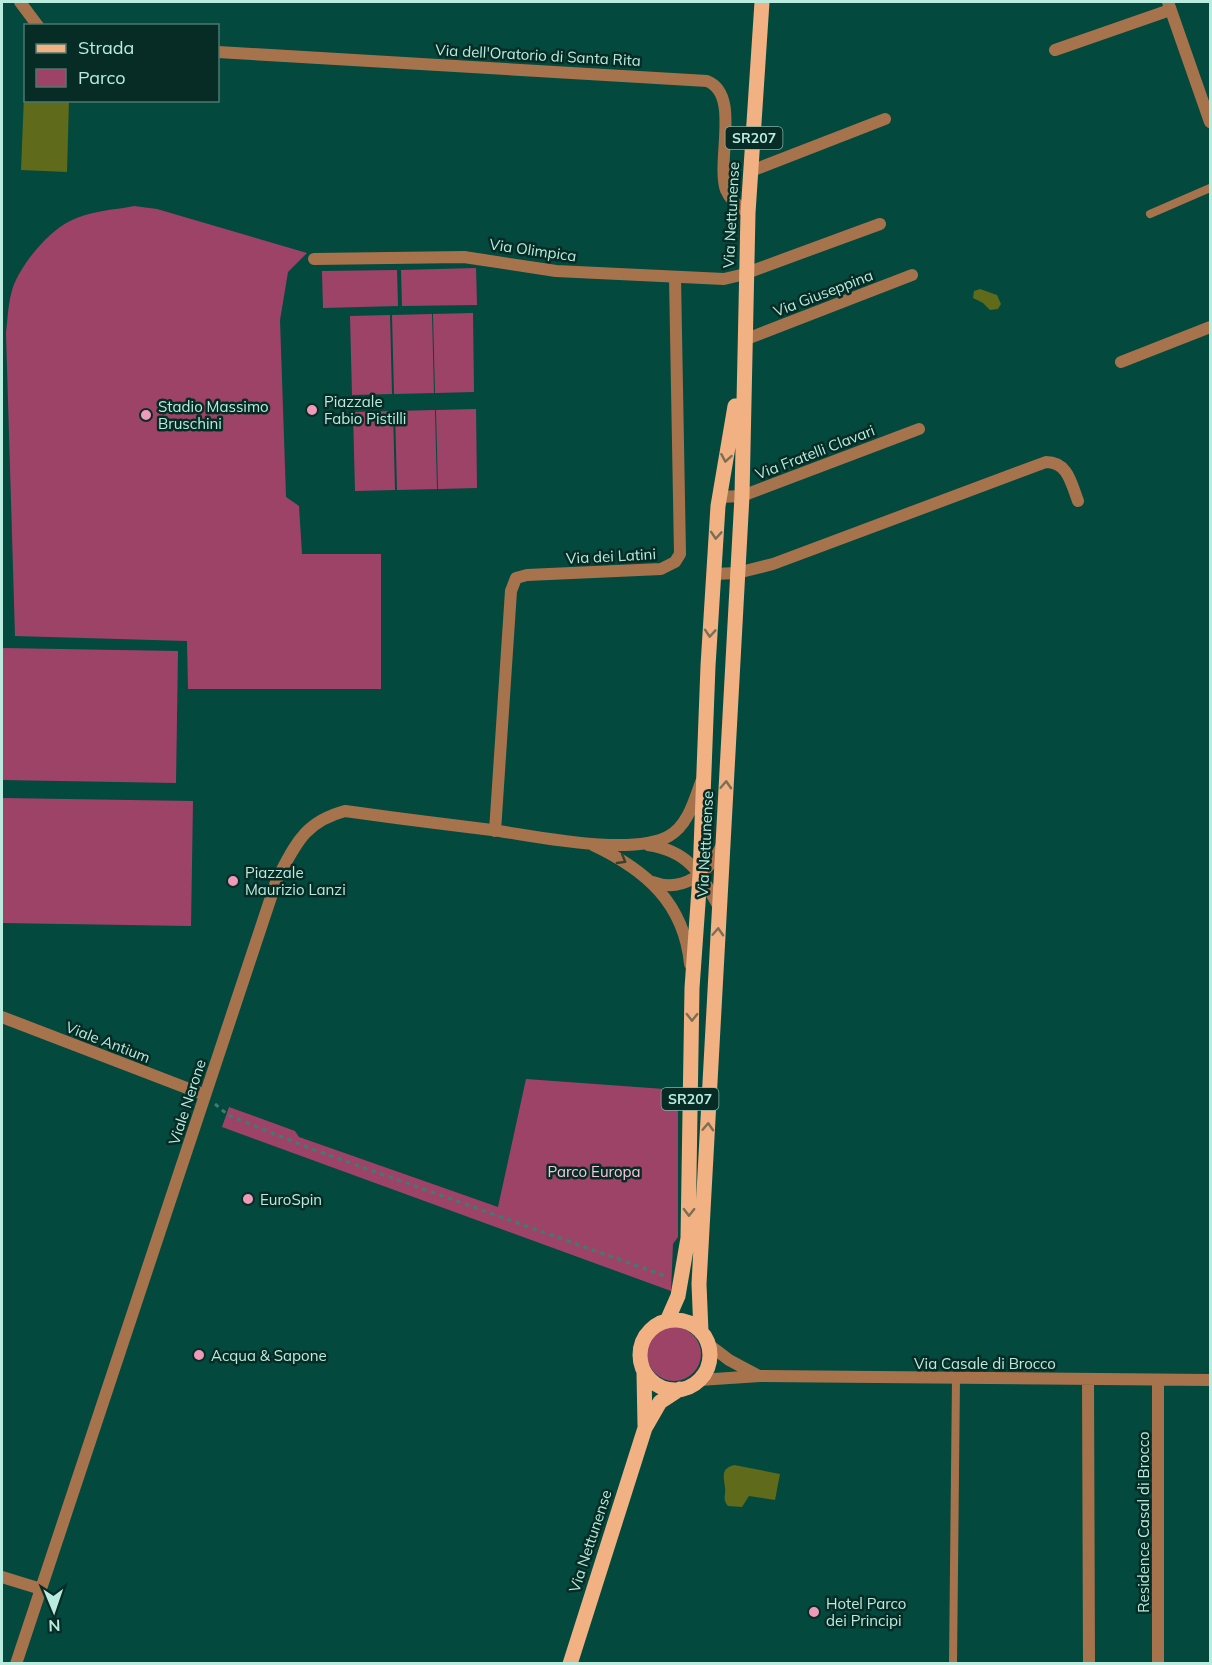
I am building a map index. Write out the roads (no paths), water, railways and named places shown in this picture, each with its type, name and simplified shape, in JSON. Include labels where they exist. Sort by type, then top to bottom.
[{"type":"main road","name":"Via Nettunense","points":[[570,1664],[645,1428],[660,1402],[699,1380],[708,1363],[699,1284],[742,496],[743,359],[748,213],[762,2]]},
{"type":"main road","name":"Via Nettunense","points":[[645,1428],[644,1373],[640,1363],[642,1341],[657,1325],[667,1321],[674,1308],[681,1282],[689,1223],[692,988],[700,875],[702,780],[714,574],[720,497],[743,359]]},
{"type":"main road","points":[[667,1321],[685,1322],[704,1338]]},
{"type":"main road","points":[[644,1373],[660,1386],[680,1389]]},
{"type":"street","points":[[20,2],[36,24]]},
{"type":"street","points":[[1055,50],[1169,6],[1210,122]]},
{"type":"street","name":"Via dell'Oratorio di Santa Rita","points":[[219,52],[707,81],[717,86],[724,103],[725,188],[733,200],[748,213]]},
{"type":"street","points":[[751,171],[885,118]]},
{"type":"street","name":"Via Olimpica","points":[[314,259],[476,257],[556,271],[724,279],[746,274],[880,224]]},
{"type":"street","name":"Via Giuseppina","points":[[744,340],[912,275]]},
{"type":"street","name":"Via dei Latini","points":[[495,831],[511,591],[516,578],[527,575],[661,569],[675,562],[680,554],[675,277]]},
{"type":"street","points":[[1121,362],[1210,327]]},
{"type":"street","name":"Via Fratelli Clavari","points":[[720,497],[742,496],[919,429]]},
{"type":"street","points":[[714,574],[737,573],[773,564],[1046,462],[1058,463],[1065,469],[1078,501]]},
{"type":"street","name":"Viale Nerone","points":[[16,1664],[277,879],[299,839],[311,826],[326,816],[345,812],[589,843],[638,843],[666,838],[676,831],[690,812],[702,780]]},
{"type":"street","name":"Viale Nerone","points":[[589,843],[628,864],[652,882],[682,929],[689,956],[692,988]]},
{"type":"street","name":"Viale Nerone","points":[[638,843],[680,853],[700,875],[719,907]]},
{"type":"street","points":[[652,882],[672,886],[700,875],[714,860],[723,843]]},
{"type":"street","name":"Viale Antium","points":[[2,1017],[205,1095]]},
{"type":"street","name":"Via Casale di Brocco","points":[[704,1338],[729,1360],[760,1376]]},
{"type":"street","name":"Via Casale di Brocco","points":[[699,1380],[760,1376],[1210,1380]]},
{"type":"street","points":[[1088,1379],[1089,1664]]},
{"type":"street","name":"Residence Casal di Brocco","points":[[1158,1380],[1158,1664]]},
{"type":"street","points":[[2,1577],[40,1589]]},
{"type":"lane","points":[[1150,214],[1210,188]]},
{"type":"lane","points":[[953,1664],[956,1378]]},
{"type":"place","name":"Piazzale Fabio Pistilli","points":[[312,410]]},
{"type":"place","name":"Stadio Massimo Bruschini","points":[[146,415]]},
{"type":"place","name":"Piazzale Maurizio Lanzi","points":[[233,881]]},
{"type":"place","name":"EuroSpin","points":[[248,1199]]},
{"type":"place","name":"Acqua & Sapone","points":[[199,1355]]},
{"type":"place","name":"Hotel Parco dei Principi","points":[[814,1612]]},
{"type":"park label","name":"Parco Europa","points":[[594,1171]]}]
